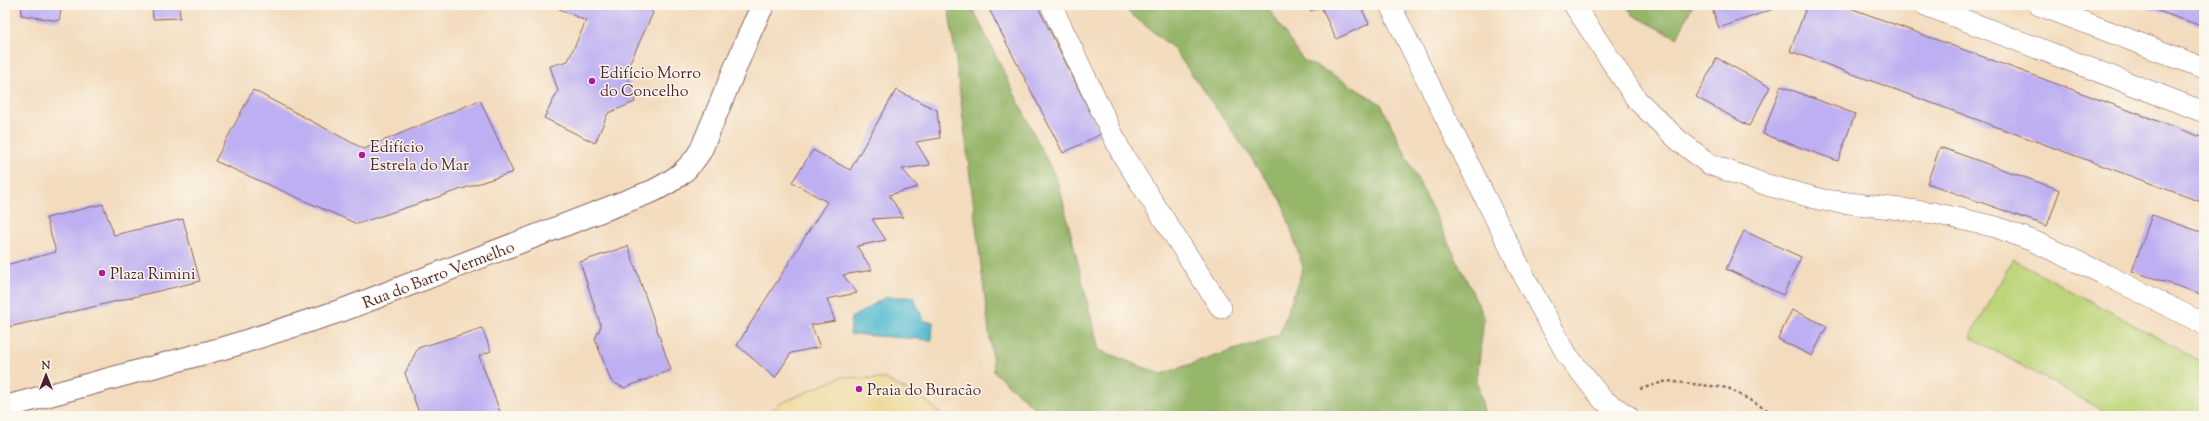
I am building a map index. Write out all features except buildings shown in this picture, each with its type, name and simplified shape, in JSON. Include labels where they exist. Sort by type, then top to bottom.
[{"type":"street","name":"Rua do Barro Vermelho","points":[[5,406],[231,346],[343,310],[646,193],[674,180],[692,165],[701,150],[751,30],[763,5]]},
{"type":"lane","points":[[1050,5],[1122,154],[1221,308]]},
{"type":"lane","points":[[1390,5],[1527,282],[1567,355],[1603,400],[1628,416]]},
{"type":"lane","points":[[1574,5],[1637,100],[1677,139],[1709,164],[1767,186],[1823,200],[1934,213],[1996,227],[2033,241],[2099,271],[2204,324]]},
{"type":"lane","points":[[1925,5],[2204,112]]},
{"type":"lane","points":[[2039,5],[2204,68]]},
{"type":"path","points":[[1603,400],[1667,381],[1728,388],[1778,416]]},
{"type":"green space","points":[[948,5],[971,5],[1059,185],[1099,350],[1161,374],[1279,335],[1303,268],[1282,201],[1173,48],[1120,5],[1266,5],[1303,60],[1332,74],[1381,104],[1484,316],[1477,381],[1485,416],[1047,416],[1032,406],[994,372]]},
{"type":"green space","points":[[1626,5],[1692,6],[1677,38],[1633,15]]},
{"type":"green space","points":[[2013,259],[2204,363],[2204,416],[2113,416],[1970,337]]},
{"type":"sand","name":"Praia do Buracão","points":[[841,377],[885,379],[925,400],[943,416],[766,416],[779,404]]},
{"type":"water","points":[[886,297],[913,297],[924,321],[933,322],[932,340],[850,334],[851,318]]},
{"type":"place","name":"Edifício Morro do Concelho","points":[[592,81]]},
{"type":"place","name":"Edifício Estrela do Mar","points":[[362,155]]},
{"type":"place","name":"Plaza Rimini","points":[[102,273]]},
{"type":"place","name":"Praia do Buracão","points":[[859,389]]}]
